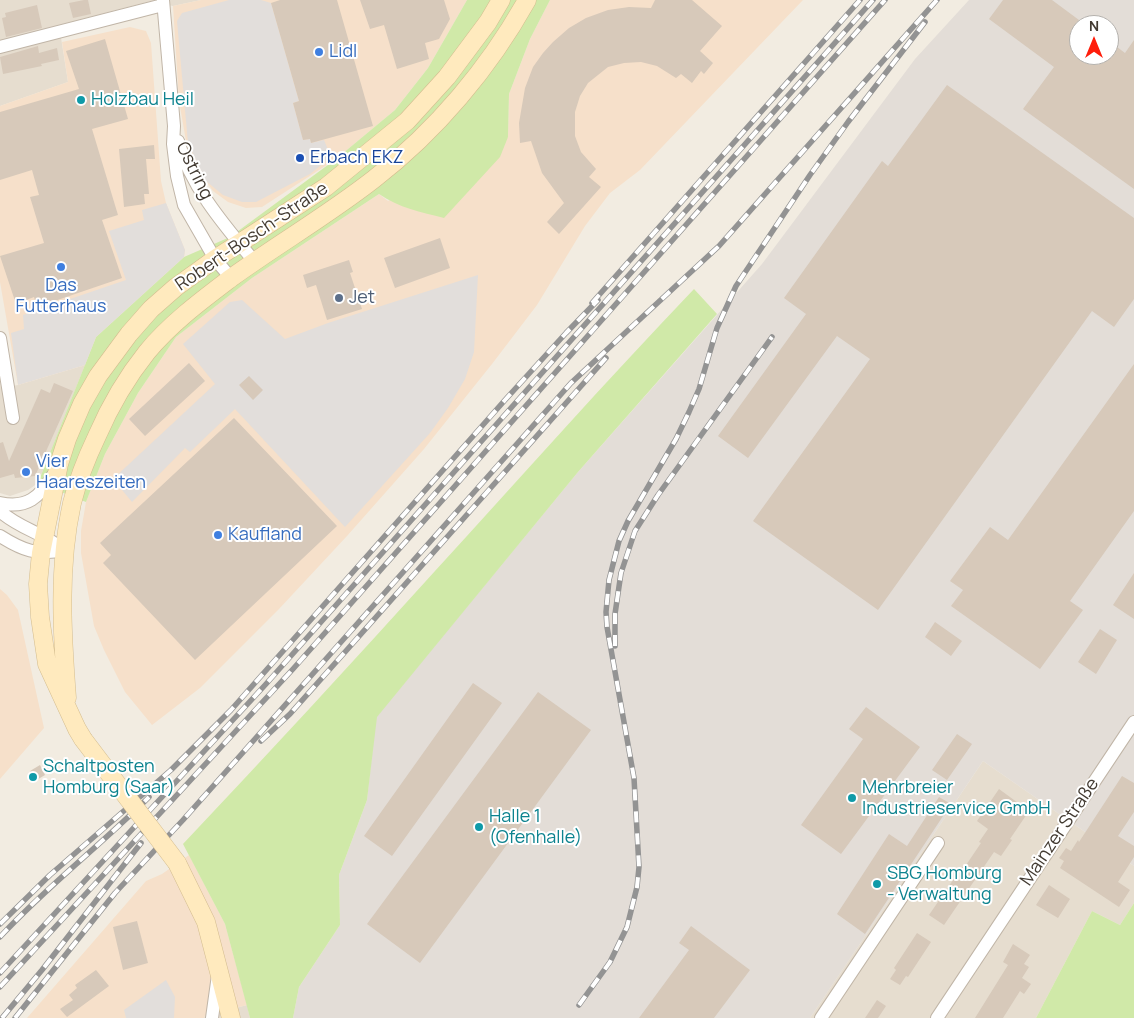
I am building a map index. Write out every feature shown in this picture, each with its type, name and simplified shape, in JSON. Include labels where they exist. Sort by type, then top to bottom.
[{"type":"main road","name":"Robert-Bosch-Straße","points":[[231,1018],[206,922],[177,864],[83,739],[47,664],[38,584],[41,553],[59,464],[82,404],[98,376],[129,334],[151,309],[176,287],[215,259],[326,187],[407,121],[447,77],[488,22],[501,0]]},
{"type":"main road","name":"Robert-Bosch-Straße","points":[[69,709],[63,647],[64,550],[72,502],[86,459],[122,386],[148,351],[174,324],[210,294],[254,261],[324,215],[375,178],[420,138],[457,100],[477,75],[511,28],[527,0]]},
{"type":"street","name":"Ostring","points":[[163,3],[174,126],[173,144],[184,205],[215,259],[232,278]]},
{"type":"street","points":[[0,47],[163,3]]},
{"type":"street","name":"Ostring","points":[[174,126],[181,152],[200,191],[254,261]]},
{"type":"street","points":[[0,338],[13,418]]},
{"type":"street","points":[[0,503],[19,504],[37,497],[45,488],[59,464]]},
{"type":"street","points":[[0,511],[7,518],[44,536],[64,550]]},
{"type":"street","points":[[0,536],[18,547],[41,553],[64,550]]},
{"type":"street","name":"Mainzer Straße","points":[[937,1018],[1134,722]]},
{"type":"street","points":[[821,1018],[938,843]]},
{"type":"street","points":[[212,1018],[219,970]]},
{"type":"shaded area","points":[[0,0],[201,0],[173,6],[151,1],[59,25],[68,82],[0,106]]},
{"type":"shaded area","points":[[201,0],[467,0],[428,68],[395,110],[336,159],[262,207],[246,208],[228,202],[213,191],[196,167],[186,141],[179,101],[173,6]]},
{"type":"shaded area","points":[[229,0],[261,0],[271,3],[299,101],[293,103],[303,140],[310,139],[311,143],[324,140],[331,157],[310,174],[256,202],[242,202],[223,195],[206,181],[188,143],[177,21],[182,13]]},
{"type":"shaded area","points":[[550,0],[803,0],[640,170],[610,193],[585,226],[537,305],[492,364],[424,449],[347,536],[279,609],[200,688],[152,725],[125,692],[94,626],[81,553],[81,531],[86,502],[105,454],[138,393],[176,337],[252,278],[379,194],[388,201],[508,137],[509,94],[530,39]]},
{"type":"shaded area","points":[[969,0],[1134,0],[1134,866],[983,761],[810,1018],[293,1018],[299,987],[340,925],[339,875],[367,800],[376,717],[578,472],[762,264],[915,59]]},
{"type":"shaded area","points":[[130,27],[146,31],[151,43],[161,181],[166,203],[185,250],[184,257],[96,337],[85,365],[18,385],[0,282],[0,106],[68,82],[62,42]]},
{"type":"shaded area","points":[[166,203],[185,250],[184,257],[96,337],[85,365],[18,385],[11,333],[24,329],[23,315],[126,280],[109,231],[144,220],[142,210]]},
{"type":"shaded area","points":[[478,275],[474,352],[465,379],[448,408],[430,433],[345,527],[235,409],[190,452],[185,448],[132,502],[113,479],[215,384],[183,344],[230,302],[242,300],[285,339],[328,323]]},
{"type":"shaded area","points":[[85,365],[38,483],[28,490],[10,496],[0,493],[0,383],[1,388],[18,385]]},
{"type":"shaded area","points":[[0,589],[18,610],[44,728],[0,779]]},
{"type":"shaded area","points":[[983,761],[1134,866],[1134,903],[1120,925],[1092,911],[1036,1018],[810,1018]]},
{"type":"shaded area","points":[[189,855],[225,924],[247,1005],[205,1016],[204,1018],[27,1018],[146,881],[162,874]]},
{"type":"shaded area","points":[[166,980],[175,997],[174,1018],[126,1018],[124,1010]]},
{"type":"shaded area","points":[[247,1005],[250,1018],[204,1018],[205,1016]]},
{"type":"green space","points":[[467,0],[550,0],[530,39],[509,94],[508,137],[500,157],[444,218],[402,206],[379,194],[252,278],[176,337],[138,393],[105,454],[86,502],[38,483],[96,337],[184,257],[230,237],[336,159],[395,110],[428,68]]},
{"type":"green space","points":[[694,289],[717,314],[578,472],[377,717],[367,800],[339,875],[340,925],[299,987],[293,1018],[250,1018],[225,924],[183,844]]},
{"type":"green space","points":[[1134,903],[1134,1018],[1036,1018],[1092,911],[1120,925]]},
{"type":"building","points":[[88,0],[91,14],[73,18],[69,3]]},
{"type":"building","name":"Lidl","points":[[280,0],[337,0],[373,126],[311,143],[310,139],[303,140],[293,103],[299,101],[271,3]]},
{"type":"building","points":[[360,0],[444,0],[450,19],[439,39],[425,43],[429,59],[397,69],[384,25],[370,29]]},
{"type":"building","points":[[655,0],[692,0],[722,26],[700,51],[713,63],[704,74],[701,71],[692,83],[681,74],[676,78],[657,66],[641,62],[624,63],[608,67],[588,83],[580,96],[575,112],[575,136],[581,152],[596,169],[589,177],[601,187],[559,234],[547,222],[564,203],[542,173],[531,141],[520,143],[519,123],[525,88],[533,67],[553,42],[569,28],[586,18],[608,10],[629,7],[651,8]]},
{"type":"building","points":[[1003,0],[1052,0],[1072,15],[1069,15],[1069,65],[1119,65],[1119,48],[1125,53],[1134,40],[1134,189],[1023,109],[1054,67],[989,19]]},
{"type":"building","points":[[37,5],[42,28],[6,37],[2,18],[6,17],[5,13]]},
{"type":"building","points":[[105,39],[128,119],[92,129],[118,215],[102,220],[122,278],[37,307],[34,297],[16,304],[0,256],[44,243],[30,197],[39,195],[32,170],[0,180],[0,112],[79,89],[66,51]]},
{"type":"building","points":[[38,46],[39,53],[57,48],[59,60],[41,64],[42,66],[3,74],[0,57]]},
{"type":"building","points":[[947,85],[1134,218],[1134,299],[1114,327],[1092,311],[878,610],[753,521],[870,359],[837,336],[748,458],[718,436],[806,314],[784,298],[882,161],[888,166]]},
{"type":"building","points":[[154,145],[155,159],[146,159],[149,194],[144,194],[145,204],[124,207],[119,149]]},
{"type":"building","points":[[440,238],[450,268],[395,288],[384,258]]},
{"type":"building","name":"Jet","points":[[349,260],[353,272],[350,273],[362,309],[327,320],[316,285],[307,288],[303,275]]},
{"type":"building","points":[[189,363],[205,381],[145,436],[129,419]]},
{"type":"building","points":[[1134,364],[1134,511],[1070,601],[1083,610],[1040,669],[951,606],[963,590],[950,581],[990,527],[1008,540]]},
{"type":"building","points":[[249,376],[263,390],[253,400],[239,385]]},
{"type":"building","points":[[54,383],[73,391],[35,476],[15,478],[14,474],[0,478],[0,443],[3,442],[9,461],[41,389],[50,393]]},
{"type":"building","name":"Kaufland","points":[[234,418],[337,526],[195,660],[103,563],[111,555],[100,543]]},
{"type":"building","points":[[1134,573],[1134,619],[1113,605]]},
{"type":"building","points":[[935,622],[962,641],[951,656],[925,637]]},
{"type":"building","points":[[1100,629],[1117,640],[1096,674],[1078,662]]},
{"type":"building","points":[[473,683],[502,703],[392,856],[364,836]]},
{"type":"building","name":"Halle 1 (Ofenhalle)","points":[[538,692],[591,730],[420,963],[367,924]]},
{"type":"building","name":"Mehrbreier Industrieservice GmbH","points":[[866,707],[920,747],[841,854],[801,825],[863,739],[849,729]]},
{"type":"building","points":[[957,734],[972,744],[947,780],[932,770]]},
{"type":"building","points":[[40,765],[45,775],[35,781],[30,771]]},
{"type":"building","points":[[1122,776],[1134,783],[1134,812],[1118,836],[1134,846],[1134,857],[1118,882],[1130,890],[1119,907],[1060,868],[1064,861],[1059,858],[1066,848],[1071,851],[1078,840],[1079,842]]},
{"type":"building","points":[[999,789],[1029,811],[1001,856],[994,852],[944,925],[929,915],[981,843],[979,842],[988,829],[977,821]]},
{"type":"building","name":"SBG Homburg - Verwaltung","points":[[939,797],[951,804],[865,934],[837,914],[889,834],[907,846]]},
{"type":"building","points":[[1049,885],[1070,899],[1058,918],[1036,905]]},
{"type":"building","points":[[137,921],[148,963],[123,970],[113,927]]},
{"type":"building","points":[[691,926],[750,970],[714,1018],[639,1018],[689,950],[679,943]]},
{"type":"building","points":[[917,933],[931,942],[908,977],[906,976],[900,985],[890,979],[896,970],[894,968]]},
{"type":"building","points":[[1013,944],[1030,955],[1024,964],[1029,967],[1022,978],[1031,984],[1024,994],[1020,991],[1003,1018],[975,1018],[1008,965],[1003,962]]},
{"type":"building","points":[[96,970],[109,986],[67,1017],[60,1009],[73,1000],[69,995],[77,988],[75,985]]},
{"type":"building","points":[[877,1000],[886,1006],[878,1018],[865,1018]]},
{"type":"railway","points":[[592,303],[860,0]]},
{"type":"railway","points":[[0,973],[266,684],[873,0]]},
{"type":"railway","points":[[0,987],[293,669],[885,0]]},
{"type":"railway","points":[[15,1018],[115,893],[183,820],[571,383],[719,246],[937,0]]},
{"type":"railway","points":[[579,1005],[610,962],[627,927],[637,887],[639,867],[634,778],[607,627],[606,612],[609,580],[619,541],[628,521],[676,439],[689,412],[699,389],[717,328],[736,286],[810,175],[925,22]]},
{"type":"railway","points":[[0,924],[50,875],[171,770],[231,710],[505,400],[598,300]]},
{"type":"railway","points":[[615,646],[615,614],[621,573],[635,531],[658,495],[772,337]]},
{"type":"railway","points":[[261,741],[290,714],[606,358]]},
{"type":"railway","points":[[0,937],[36,901],[149,797]]},
{"type":"railway","points":[[2,1018],[141,843]]},
{"type":"place","name":"Lidl","points":[[319,52]]},
{"type":"place","name":"Holzbau Heil","points":[[81,100]]},
{"type":"place","name":"Erbach EKZ","points":[[300,158]]},
{"type":"place","name":"Das Futterhaus","points":[[61,267]]},
{"type":"place","name":"Jet","points":[[339,298]]},
{"type":"place","name":"Vier Haareszeiten","points":[[26,472]]},
{"type":"place","name":"Kaufland","points":[[218,535]]},
{"type":"place","name":"Schaltposten Homburg (Saar)","points":[[33,777]]},
{"type":"place","name":"Mehrbreier Industrieservice GmbH","points":[[852,798]]},
{"type":"place","name":"Halle 1 (Ofenhalle)","points":[[479,827]]},
{"type":"place","name":"SBG Homburg - Verwaltung","points":[[877,884]]}]
